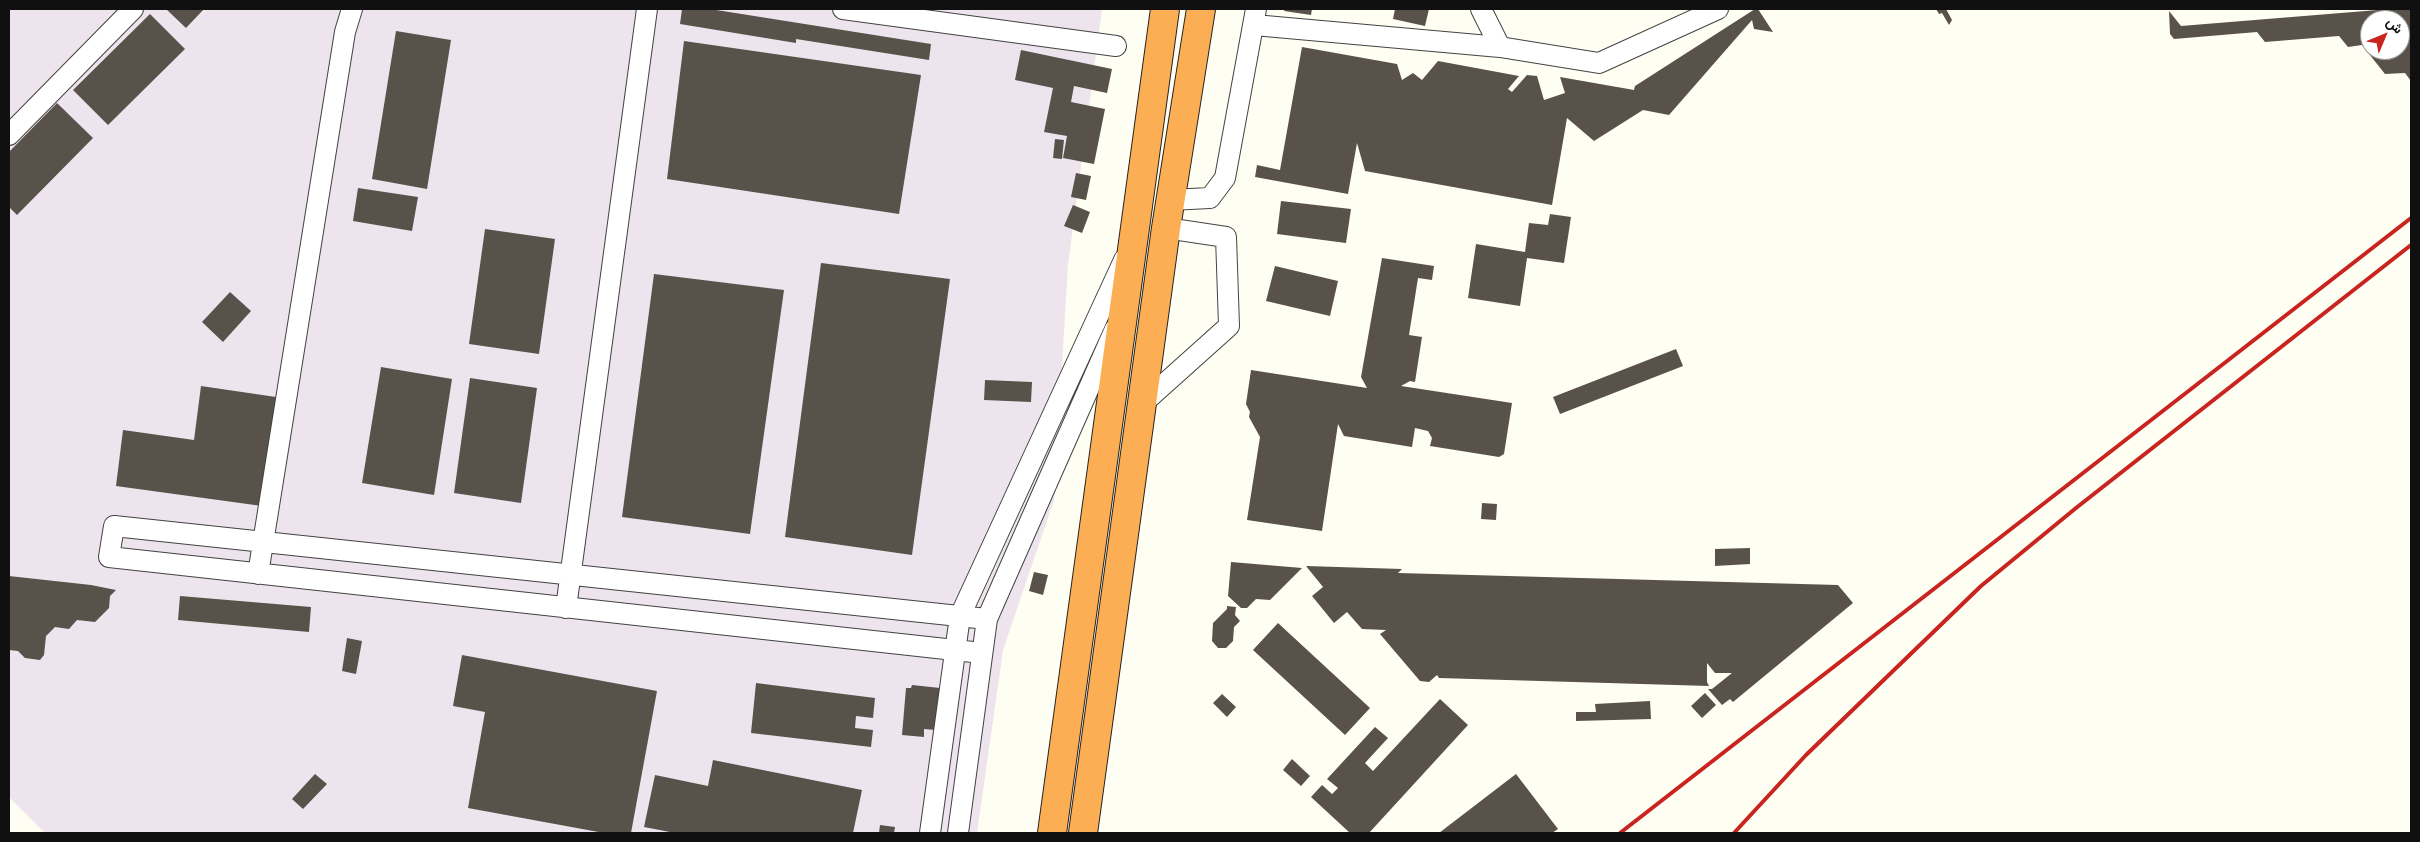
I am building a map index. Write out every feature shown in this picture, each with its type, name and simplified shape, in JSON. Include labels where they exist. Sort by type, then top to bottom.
[{"type":"highway","points":[[1052,833],[1165,9]]},
{"type":"highway","points":[[1083,833],[1166,228],[1200,9]]},
{"type":"street","points":[[9,135],[133,9]]},
{"type":"street","points":[[258,574],[343,42],[352,9]]},
{"type":"street","points":[[566,608],[647,9]]},
{"type":"street","points":[[842,9],[1116,46]]},
{"type":"street","points":[[1481,9],[1500,47]]},
{"type":"street","points":[[1170,200],[1210,198],[1225,178],[1255,17],[1500,47],[1599,63],[1718,9]]},
{"type":"street","points":[[1142,404],[1229,326],[1226,237],[1166,228]]},
{"type":"street","points":[[930,833],[960,616],[1132,243]]},
{"type":"street","points":[[958,833],[987,619],[1123,310]]},
{"type":"street","points":[[982,653],[109,557],[114,526],[987,619]]},
{"type":"shaded area","points":[[9,9],[1102,9],[1068,265],[1054,500],[1003,650],[977,833],[45,833],[9,797]]},
{"type":"building","points":[[166,9],[204,9],[186,28]]},
{"type":"building","points":[[682,9],[710,9],[931,44],[929,60],[796,39],[796,43],[680,24]]},
{"type":"building","points":[[1285,9],[1312,9],[1311,15],[1284,11]]},
{"type":"building","points":[[1395,9],[1429,9],[1425,26],[1393,19]]},
{"type":"building","points":[[1755,9],[1758,9],[1773,32],[1754,29],[1752,20],[1669,115],[1643,110],[1594,141],[1567,118],[1552,205],[1365,171],[1357,143],[1348,194],[1255,177],[1257,165],[1280,170],[1302,47],[1397,64],[1402,80],[1413,73],[1422,80],[1438,61],[1519,76],[1508,89],[1512,92],[1527,75],[1537,76],[1544,100],[1565,93],[1560,77],[1634,90],[1635,86]]},
{"type":"building","points":[[1936,9],[1946,9],[1952,20],[1949,25],[1942,13],[1939,14]]},
{"type":"building","points":[[2411,9],[2411,81],[2405,73],[2385,74],[2374,60],[2410,60],[2410,10],[2378,10]]},
{"type":"building","points":[[2169,11],[2181,26],[2360,11],[2360,45],[2348,47],[2339,36],[2265,42],[2257,32],[2174,39],[2170,34]]},
{"type":"building","points":[[150,14],[185,49],[108,125],[73,90]]},
{"type":"building","points":[[396,31],[451,40],[427,189],[372,179]]},
{"type":"building","points":[[684,41],[921,75],[899,214],[667,179]]},
{"type":"building","points":[[1021,50],[1112,69],[1107,93],[1074,86],[1071,102],[1105,109],[1094,164],[1063,158],[1067,136],[1044,132],[1053,88],[1015,80]]},
{"type":"building","points":[[57,103],[93,138],[17,215],[9,207],[9,152]]},
{"type":"building","points":[[1055,139],[1064,140],[1062,159],[1053,158]]},
{"type":"building","points":[[1076,173],[1091,176],[1086,200],[1071,197]]},
{"type":"building","points":[[358,188],[418,197],[412,231],[353,221]]},
{"type":"building","points":[[1281,201],[1351,209],[1346,243],[1277,234]]},
{"type":"building","points":[[1073,205],[1090,212],[1082,233],[1064,226]]},
{"type":"building","points":[[1550,214],[1571,217],[1564,263],[1527,258],[1520,306],[1468,298],[1476,244],[1525,252],[1529,223],[1548,225]]},
{"type":"building","points":[[485,229],[555,239],[539,354],[469,344]]},
{"type":"building","points":[[1382,258],[1434,266],[1432,280],[1418,278],[1409,335],[1422,337],[1415,382],[1410,381],[1401,386],[1512,403],[1504,454],[1499,457],[1430,446],[1432,438],[1428,431],[1415,428],[1412,447],[1344,436],[1338,424],[1322,531],[1247,520],[1260,437],[1249,417],[1250,412],[1246,404],[1251,370],[1367,388],[1361,377]]},
{"type":"building","points":[[821,263],[950,279],[912,555],[785,537]]},
{"type":"building","points":[[1275,266],[1338,281],[1330,316],[1266,301]]},
{"type":"building","points":[[654,274],[784,290],[750,534],[622,517]]},
{"type":"building","points":[[230,292],[251,311],[223,342],[202,322]]},
{"type":"building","points":[[1676,349],[1683,366],[1560,414],[1553,397]]},
{"type":"building","points":[[381,367],[452,379],[434,495],[362,483]]},
{"type":"building","points":[[470,378],[537,388],[521,503],[454,493]]},
{"type":"building","points":[[985,380],[1032,382],[1031,402],[984,400]]},
{"type":"building","points":[[201,386],[276,397],[262,506],[116,486],[123,430],[194,440]]},
{"type":"building","points":[[1482,503],[1497,504],[1496,520],[1481,519]]},
{"type":"building","points":[[1750,548],[1750,564],[1715,566],[1715,549]]},
{"type":"building","points":[[1231,562],[1302,568],[1270,600],[1256,599],[1247,608],[1241,608],[1228,596]]},
{"type":"building","points":[[1306,566],[1402,569],[1398,573],[1838,585],[1853,603],[1733,702],[1730,699],[1722,705],[1708,689],[1712,689],[1732,673],[1715,673],[1707,663],[1707,682],[1709,686],[1439,678],[1437,675],[1429,682],[1420,681],[1380,634],[1386,630],[1362,629],[1347,612],[1334,623],[1312,596],[1323,587]]},
{"type":"building","points":[[1034,572],[1048,575],[1043,595],[1029,591]]},
{"type":"building","points":[[9,576],[91,585],[116,590],[110,596],[109,608],[95,622],[77,620],[69,629],[55,627],[46,636],[44,655],[40,660],[25,658],[18,651],[9,650]]},
{"type":"building","points":[[180,596],[311,607],[309,632],[178,620]]},
{"type":"building","points":[[1227,606],[1236,607],[1235,615],[1240,621],[1234,627],[1233,641],[1226,648],[1218,648],[1212,641],[1213,623],[1227,609]]},
{"type":"building","points":[[1278,623],[1370,708],[1345,735],[1253,650]]},
{"type":"building","points":[[347,638],[362,641],[356,674],[342,671]]},
{"type":"building","points":[[462,655],[657,691],[631,833],[604,833],[468,808],[485,712],[453,706]]},
{"type":"building","points":[[756,683],[875,698],[873,718],[856,716],[855,728],[873,730],[871,747],[751,733]]},
{"type":"building","points":[[912,685],[940,688],[936,730],[924,729],[924,737],[902,735],[906,688],[911,688]]},
{"type":"building","points":[[1705,693],[1716,705],[1702,718],[1691,706]]},
{"type":"building","points":[[1222,694],[1236,707],[1227,717],[1213,703]]},
{"type":"building","points":[[1440,699],[1468,725],[1369,833],[1350,833],[1311,797],[1322,785],[1332,794],[1338,788],[1327,779],[1375,727],[1388,738],[1365,763],[1373,771]]},
{"type":"building","points":[[1650,701],[1651,719],[1576,721],[1576,712],[1596,712],[1595,704]]},
{"type":"building","points":[[1292,759],[1310,776],[1301,786],[1283,770]]},
{"type":"building","points":[[713,760],[862,790],[853,833],[675,833],[644,827],[655,775],[708,786]]},
{"type":"building","points":[[315,774],[327,784],[303,809],[292,799]]},
{"type":"building","points":[[1516,774],[1558,829],[1552,833],[1439,833]]},
{"type":"building","points":[[880,825],[895,827],[894,833],[879,833]]},
{"type":"railway","points":[[1620,833],[2411,218]]},
{"type":"railway","points":[[1734,833],[1806,755],[1981,586],[2076,508],[2411,245]]}]
